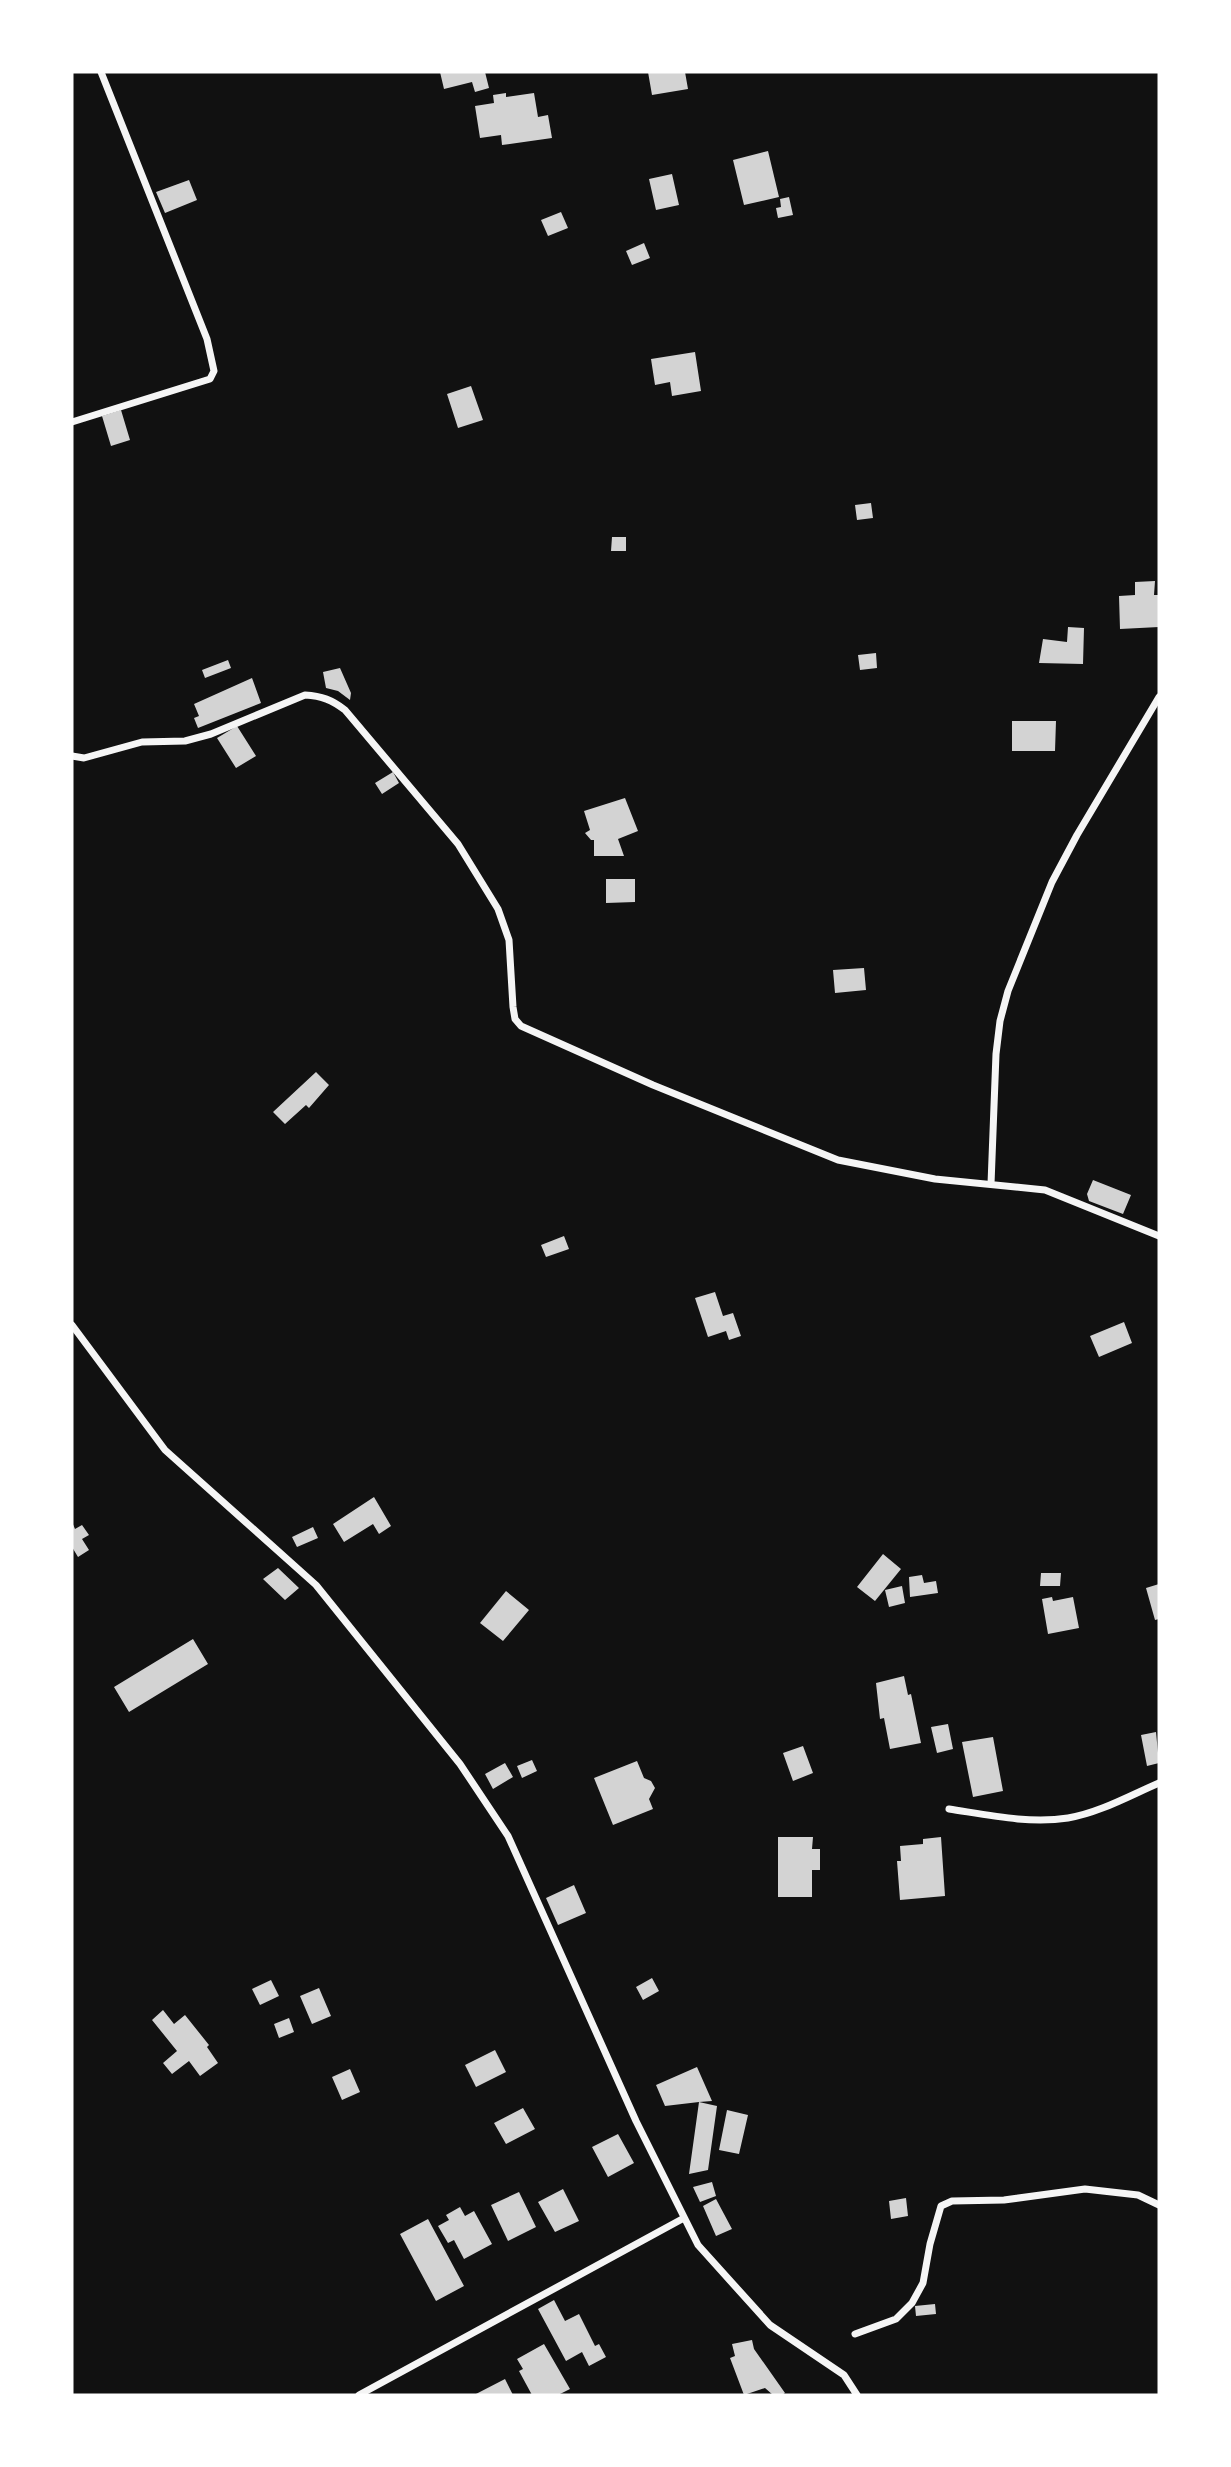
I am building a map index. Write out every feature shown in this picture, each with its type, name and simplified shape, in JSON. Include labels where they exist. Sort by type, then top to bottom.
[{"type":"street","points":[[72,422],[210,379],[214,371],[207,339],[101,72]]},
{"type":"street","points":[[72,756],[84,758],[142,742],[185,741],[211,734],[305,695],[332,700],[345,710],[458,844],[498,909],[509,940],[513,1007],[515,1019],[521,1026],[653,1086],[838,1160],[935,1179],[1045,1190],[1159,1236]]},
{"type":"street","points":[[991,1184],[996,1054],[1007,991],[1052,882],[1159,696]]},
{"type":"street","points":[[72,1325],[165,1450],[316,1585],[460,1764],[509,1836],[636,2120],[698,2245],[770,2325],[844,2375],[857,2395]]},
{"type":"street","points":[[950,1809],[1025,1819],[1069,1818],[1159,1783]]},
{"type":"street","points":[[855,2334],[897,2319],[912,2302],[923,2283],[941,2206],[951,2202],[1004,2200],[1085,2189],[1138,2195],[1159,2205]]},
{"type":"street","points":[[359,2395],[684,2218]]},
{"type":"building","points":[[440,72],[485,72],[489,88],[475,92],[472,82],[444,89]]},
{"type":"building","points":[[648,72],[685,72],[688,89],[652,95]]},
{"type":"building","points":[[506,93],[506,97],[534,93],[538,117],[548,115],[552,138],[502,145],[501,135],[480,138],[475,106],[494,103],[493,95]]},
{"type":"building","points":[[768,151],[779,197],[744,205],[733,160]]},
{"type":"building","points":[[672,174],[679,205],[656,210],[649,179]]},
{"type":"building","points":[[189,180],[197,200],[165,213],[156,192]]},
{"type":"building","points":[[789,197],[793,215],[778,218],[776,208],[781,207],[780,199]]},
{"type":"building","points":[[561,212],[568,228],[548,236],[541,220]]},
{"type":"building","points":[[644,243],[650,258],[632,265],[626,251]]},
{"type":"building","points":[[695,352],[701,391],[672,396],[670,382],[655,385],[651,359]]},
{"type":"building","points":[[471,386],[483,420],[458,428],[447,394]]},
{"type":"building","points":[[121,410],[130,440],[111,446],[102,416]]},
{"type":"building","points":[[871,503],[873,518],[857,520],[855,505]]},
{"type":"building","points":[[612,537],[626,537],[626,551],[611,551]]},
{"type":"building","points":[[1155,581],[1154,595],[1159,595],[1159,627],[1120,629],[1119,596],[1135,595],[1135,582]]},
{"type":"building","points":[[1068,627],[1084,628],[1083,664],[1039,663],[1043,639],[1067,642]]},
{"type":"building","points":[[876,653],[877,668],[860,670],[858,655]]},
{"type":"building","points":[[228,660],[231,668],[205,678],[202,670]]},
{"type":"building","points":[[340,668],[351,693],[350,700],[338,691],[326,688],[323,672]]},
{"type":"building","points":[[252,678],[261,703],[198,728],[194,718],[199,716],[194,704]]},
{"type":"building","points":[[1012,721],[1056,721],[1055,751],[1012,751]]},
{"type":"building","points":[[237,726],[256,756],[236,768],[217,738]]},
{"type":"building","points":[[393,772],[399,783],[382,794],[375,783]]},
{"type":"building","points":[[625,798],[638,831],[618,839],[624,856],[594,856],[594,840],[585,833],[590,830],[584,811]]},
{"type":"building","points":[[606,879],[635,879],[635,902],[606,903]]},
{"type":"building","points":[[864,968],[866,990],[835,993],[833,970]]},
{"type":"building","points":[[316,1072],[329,1085],[309,1108],[306,1105],[285,1124],[273,1112]]},
{"type":"building","points":[[1093,1180],[1131,1195],[1123,1214],[1089,1201],[1087,1194]]},
{"type":"building","points":[[564,1236],[569,1249],[546,1257],[541,1245]]},
{"type":"building","points":[[715,1292],[723,1316],[733,1313],[741,1336],[729,1340],[726,1331],[708,1337],[695,1298]]},
{"type":"building","points":[[1124,1322],[1132,1343],[1099,1357],[1090,1336]]},
{"type":"building","points":[[374,1497],[391,1526],[379,1534],[373,1524],[344,1542],[333,1524]]},
{"type":"building","points":[[72,1522],[75,1529],[82,1525],[89,1535],[82,1539],[89,1550],[78,1557],[72,1547]]},
{"type":"building","points":[[313,1527],[318,1538],[297,1547],[292,1537]]},
{"type":"building","points":[[883,1554],[901,1569],[875,1601],[857,1587]]},
{"type":"building","points":[[278,1568],[299,1588],[285,1600],[263,1579]]},
{"type":"building","points":[[1041,1573],[1061,1573],[1060,1586],[1040,1586]]},
{"type":"building","points":[[922,1575],[924,1583],[936,1581],[938,1593],[910,1597],[909,1577]]},
{"type":"building","points":[[1159,1584],[1159,1619],[1155,1620],[1146,1588]]},
{"type":"building","points":[[902,1586],[905,1603],[889,1607],[885,1590]]},
{"type":"building","points":[[506,1591],[529,1610],[503,1641],[480,1623]]},
{"type":"building","points":[[1052,1597],[1053,1601],[1073,1597],[1079,1628],[1048,1634],[1042,1599]]},
{"type":"building","points":[[193,1639],[208,1664],[129,1712],[114,1687]]},
{"type":"building","points":[[904,1676],[908,1695],[911,1694],[921,1743],[890,1749],[884,1718],[880,1719],[876,1683]]},
{"type":"building","points":[[948,1724],[953,1749],[937,1753],[931,1727]]},
{"type":"building","points":[[1156,1732],[1159,1763],[1147,1766],[1141,1735]]},
{"type":"building","points":[[993,1737],[1003,1791],[973,1797],[962,1742]]},
{"type":"building","points":[[803,1746],[813,1773],[793,1781],[783,1753]]},
{"type":"building","points":[[532,1760],[537,1771],[522,1778],[517,1766]]},
{"type":"building","points":[[637,1761],[644,1778],[651,1781],[655,1788],[649,1799],[653,1809],[613,1825],[594,1778]]},
{"type":"building","points":[[505,1763],[513,1777],[493,1789],[485,1774]]},
{"type":"building","points":[[778,1837],[813,1837],[812,1849],[820,1849],[820,1870],[812,1870],[812,1897],[778,1897]]},
{"type":"building","points":[[941,1837],[945,1896],[900,1900],[897,1861],[901,1861],[900,1846],[923,1844],[923,1839]]},
{"type":"building","points":[[574,1885],[586,1913],[558,1925],[546,1898]]},
{"type":"building","points":[[652,1978],[659,1991],[643,2000],[636,1987]]},
{"type":"building","points":[[271,1980],[279,1996],[260,2005],[252,1989]]},
{"type":"building","points":[[319,1988],[331,2016],[312,2024],[300,1996]]},
{"type":"building","points":[[163,2010],[174,2024],[185,2015],[209,2045],[207,2047],[218,2063],[200,2076],[189,2061],[172,2074],[163,2063],[177,2051],[152,2020]]},
{"type":"building","points":[[289,2018],[294,2032],[279,2038],[274,2024]]},
{"type":"building","points":[[495,2050],[506,2072],[476,2087],[465,2065]]},
{"type":"building","points":[[697,2067],[712,2101],[665,2106],[656,2085]]},
{"type":"building","points":[[350,2069],[360,2092],[342,2100],[332,2077]]},
{"type":"building","points":[[699,2102],[717,2106],[708,2170],[689,2174]]},
{"type":"building","points":[[523,2108],[535,2129],[506,2144],[494,2123]]},
{"type":"building","points":[[727,2110],[748,2115],[739,2154],[719,2150]]},
{"type":"building","points":[[618,2134],[634,2163],[608,2177],[592,2147]]},
{"type":"building","points":[[712,2182],[716,2196],[700,2202],[693,2187]]},
{"type":"building","points":[[563,2189],[579,2221],[555,2232],[538,2202]]},
{"type":"building","points":[[519,2192],[536,2227],[508,2241],[491,2205]]},
{"type":"building","points":[[906,2198],[908,2216],[891,2219],[889,2201]]},
{"type":"building","points":[[716,2199],[732,2229],[716,2236],[703,2206]]},
{"type":"building","points":[[460,2207],[465,2216],[474,2211],[492,2244],[464,2259],[454,2240],[448,2243],[438,2226],[449,2220],[446,2215]]},
{"type":"building","points":[[428,2219],[464,2286],[436,2301],[400,2234]]},
{"type":"building","points":[[554,2300],[565,2321],[579,2314],[595,2346],[599,2344],[606,2357],[589,2366],[582,2352],[566,2361],[538,2309]]},
{"type":"building","points":[[935,2304],[936,2314],[916,2316],[915,2306]]},
{"type":"building","points":[[752,2340],[754,2349],[785,2393],[782,2395],[773,2395],[765,2388],[744,2395],[730,2358],[735,2356],[732,2344]]},
{"type":"building","points":[[544,2344],[570,2389],[558,2395],[532,2395],[519,2371],[523,2369],[517,2359]]},
{"type":"building","points":[[505,2379],[513,2395],[474,2395]]}]
